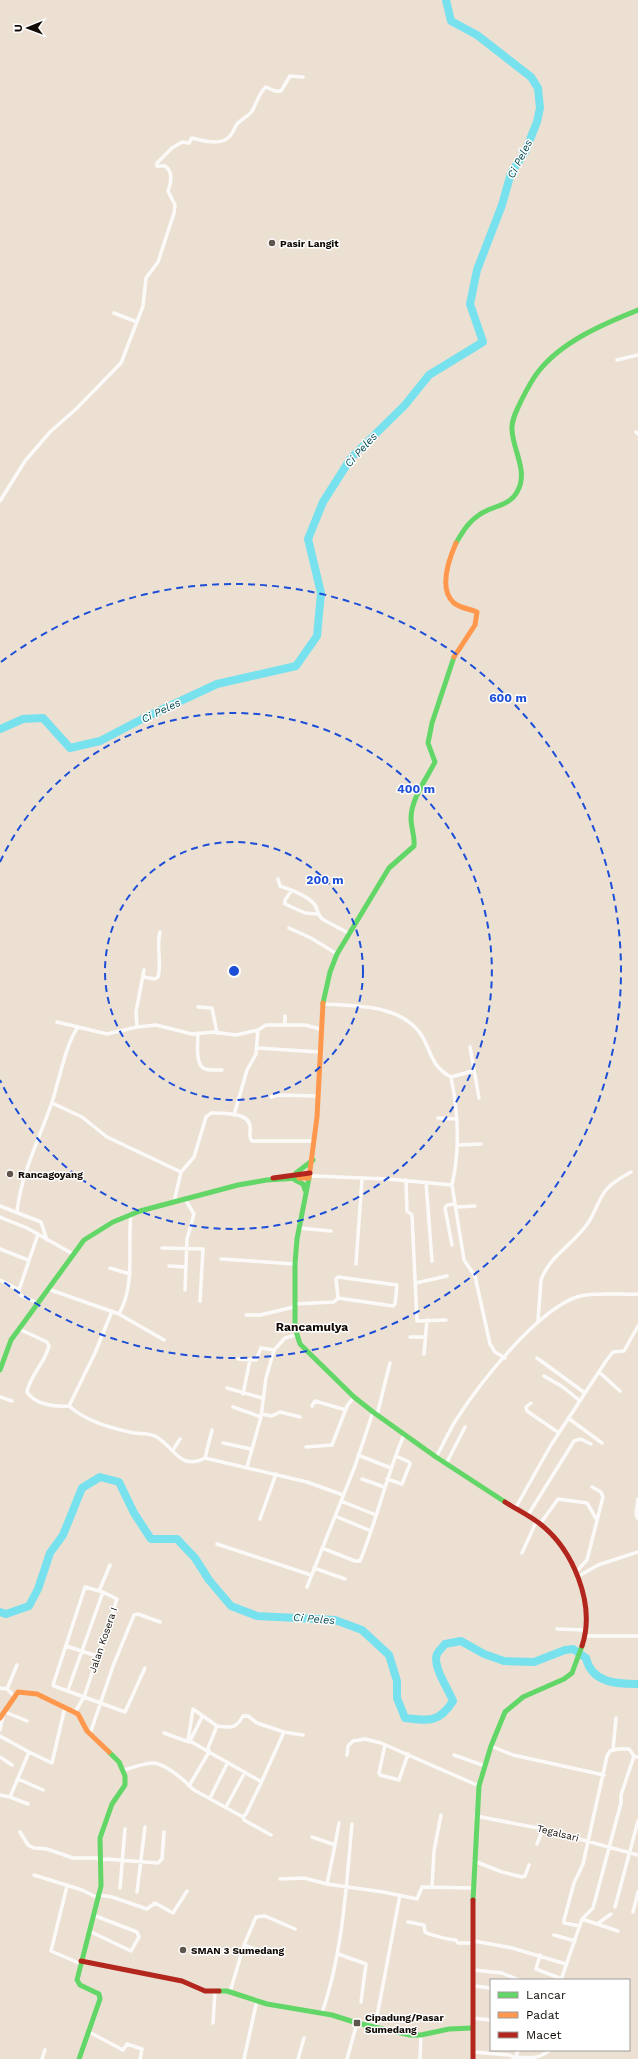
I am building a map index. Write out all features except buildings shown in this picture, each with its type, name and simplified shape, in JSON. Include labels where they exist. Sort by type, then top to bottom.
[{"type":"main road","points":[[473,2059],[473,1888],[476,1816],[479,1786],[491,1746],[505,1712],[523,1697],[568,1677],[576,1664],[585,1633],[585,1604],[578,1573],[565,1551],[539,1522],[446,1464],[375,1414],[308,1354],[296,1335],[294,1306],[295,1264],[306,1192],[311,1176],[313,1160],[318,1096],[320,1030],[323,1004],[330,969],[337,954],[389,868],[415,844],[412,817],[415,800],[435,762],[428,743],[432,723],[455,654],[467,637],[478,616],[476,611],[454,603],[450,596],[446,581],[450,560],[457,540],[468,524],[479,515],[511,499],[517,492],[520,485],[521,469],[512,432],[515,414],[533,378],[541,367],[555,354],[593,331],[638,310]]},
{"type":"main road","points":[[293,1176],[313,1160]]},
{"type":"main road","points":[[0,1370],[2,1358],[18,1329],[73,1254],[88,1237],[113,1222],[131,1214],[174,1202],[238,1185],[293,1176],[311,1176]]},
{"type":"main road","points":[[293,1176],[303,1184],[306,1192]]},
{"type":"main road","points":[[3,1715],[18,1692],[30,1693],[65,1707],[75,1712],[90,1734],[119,1762],[124,1770],[125,1785],[112,1804],[100,1838],[99,1859],[101,1886],[88,1931],[78,1983],[100,1996],[97,2010],[79,2059]]},
{"type":"main road","points":[[81,1963],[182,1981],[205,1991],[230,1992],[267,2004],[322,2012],[357,2024],[421,2035],[437,2030],[472,2028]]},
{"type":"street","points":[[0,501],[25,461],[50,432],[76,409],[121,363],[143,306],[146,278],[158,262],[169,230],[175,205],[169,196],[171,172],[165,166],[157,166],[157,163],[175,145],[182,142],[189,143],[192,138],[211,142],[222,141],[230,136],[236,125],[245,116],[252,113],[260,94],[266,88],[281,91],[290,76],[303,77]]},
{"type":"street","points":[[114,313],[137,322]]},
{"type":"street","points":[[617,360],[638,355]]},
{"type":"street","points":[[278,879],[280,886],[292,890],[315,905],[318,914],[322,918],[350,934]]},
{"type":"street","points":[[292,890],[285,900],[285,904],[305,913],[318,914]]},
{"type":"street","points":[[289,928],[310,938],[337,954]]},
{"type":"street","points":[[143,977],[157,978],[160,968],[158,945],[160,932]]},
{"type":"street","points":[[137,1027],[136,1012],[144,970]]},
{"type":"street","points":[[323,1004],[376,1009],[399,1016],[421,1034],[433,1060],[440,1070],[451,1077],[455,1096],[457,1145],[452,1185],[464,1260],[475,1276],[490,1344],[495,1352],[505,1358]]},
{"type":"street","points":[[198,1007],[212,1008],[217,1033]]},
{"type":"street","points":[[285,1016],[285,1024]]},
{"type":"street","points":[[57,1022],[107,1034],[137,1027],[156,1025],[192,1034],[217,1033],[236,1035],[258,1030],[266,1025],[285,1024],[305,1025],[320,1030]]},
{"type":"street","points":[[17,1212],[21,1192],[36,1141],[52,1103],[67,1052],[78,1026]]},
{"type":"street","points":[[234,1115],[247,1070],[257,1048],[258,1030]]},
{"type":"street","points":[[198,1033],[199,1060],[201,1065],[206,1069],[222,1070]]},
{"type":"street","points":[[470,1047],[473,1071],[479,1098]]},
{"type":"street","points":[[257,1048],[320,1052]]},
{"type":"street","points":[[451,1077],[473,1071]]},
{"type":"street","points":[[271,1097],[277,1095],[318,1096]]},
{"type":"street","points":[[52,1103],[82,1117],[107,1137],[181,1172]]},
{"type":"street","points":[[174,1202],[181,1172],[194,1158],[208,1114],[234,1115],[249,1121],[250,1137],[252,1141],[315,1141]]},
{"type":"street","points":[[438,1118],[456,1119]]},
{"type":"street","points":[[457,1145],[481,1144]]},
{"type":"street","points":[[538,1321],[541,1280],[544,1274],[559,1253],[575,1239],[588,1224],[605,1191],[612,1184],[631,1172]]},
{"type":"street","points":[[311,1176],[406,1180],[452,1185]]},
{"type":"street","points":[[356,1264],[362,1179]]},
{"type":"street","points":[[406,1180],[407,1211],[412,1215],[417,1321],[446,1320]]},
{"type":"street","points":[[426,1182],[432,1261]]},
{"type":"street","points":[[185,1290],[187,1248],[194,1214],[186,1199]]},
{"type":"street","points":[[452,1245],[445,1208],[447,1205],[475,1206]]},
{"type":"street","points":[[0,1206],[41,1222],[47,1240]]},
{"type":"street","points":[[119,1314],[127,1295],[130,1274],[131,1214]]},
{"type":"street","points":[[0,1217],[38,1234],[73,1254]]},
{"type":"street","points":[[300,1228],[331,1231]]},
{"type":"street","points":[[38,1234],[19,1290],[20,1296],[38,1303]]},
{"type":"street","points":[[162,1248],[203,1249],[200,1302]]},
{"type":"street","points":[[0,1249],[28,1260]]},
{"type":"street","points":[[221,1259],[295,1264]]},
{"type":"street","points":[[169,1266],[186,1267]]},
{"type":"street","points":[[110,1268],[130,1274]]},
{"type":"street","points":[[416,1283],[447,1276]]},
{"type":"street","points":[[338,1277],[397,1284],[395,1304],[393,1306],[338,1298],[336,1279],[338,1277]]},
{"type":"street","points":[[0,1280],[19,1290]]},
{"type":"street","points":[[48,1289],[119,1314],[164,1340]]},
{"type":"street","points":[[436,1457],[463,1410],[505,1358],[538,1321],[568,1300],[582,1295],[638,1294]]},
{"type":"street","points":[[246,1316],[260,1315],[294,1306],[334,1302],[338,1298]]},
{"type":"street","points":[[69,1406],[95,1353],[112,1311]]},
{"type":"street","points":[[424,1354],[427,1320]]},
{"type":"street","points":[[516,1507],[568,1418],[599,1372],[613,1352],[624,1351],[632,1340],[638,1326]]},
{"type":"street","points":[[18,1329],[47,1342],[50,1346],[29,1384],[29,1395],[48,1405],[69,1406],[76,1413],[97,1423],[132,1433],[152,1435],[173,1450],[179,1458],[186,1462],[197,1462],[205,1458],[307,1482],[343,1495]]},
{"type":"street","points":[[247,1467],[261,1415],[262,1398],[274,1350],[285,1338],[296,1335]]},
{"type":"street","points":[[410,1337],[426,1338]]},
{"type":"street","points":[[238,1359],[256,1360],[261,1348],[274,1350]]},
{"type":"street","points":[[537,1358],[585,1394]]},
{"type":"street","points":[[243,1394],[250,1360]]},
{"type":"street","points":[[307,1587],[375,1414],[390,1363]]},
{"type":"street","points":[[599,1372],[620,1391]]},
{"type":"street","points":[[544,1376],[563,1387],[580,1401]]},
{"type":"street","points":[[227,1388],[243,1394],[262,1398]]},
{"type":"street","points":[[306,1447],[332,1445],[346,1410],[354,1396]]},
{"type":"street","points":[[0,1397],[12,1402]]},
{"type":"street","points":[[312,1406],[315,1401],[346,1410]]},
{"type":"street","points":[[531,1403],[526,1407],[527,1411],[559,1433]]},
{"type":"street","points":[[233,1407],[261,1415],[272,1416],[280,1412],[300,1417]]},
{"type":"street","points":[[568,1418],[602,1442]]},
{"type":"street","points":[[446,1464],[465,1427]]},
{"type":"street","points":[[205,1458],[212,1430]]},
{"type":"street","points":[[322,1548],[359,1562],[371,1531],[384,1487],[404,1434]]},
{"type":"street","points":[[173,1450],[180,1439]]},
{"type":"street","points":[[528,1515],[574,1441],[581,1439],[591,1444]]},
{"type":"street","points":[[223,1443],[251,1449]]},
{"type":"street","points":[[358,1455],[391,1468]]},
{"type":"street","points":[[387,1479],[402,1484],[410,1464],[409,1462],[396,1456]]},
{"type":"street","points":[[260,1519],[276,1474]]},
{"type":"street","points":[[362,1479],[384,1487]]},
{"type":"street","points":[[578,1573],[587,1560],[603,1497],[601,1492],[592,1487]]},
{"type":"street","points":[[522,1553],[539,1522],[558,1499],[587,1503],[597,1520]]},
{"type":"street","points":[[638,1499],[636,1514],[638,1519]]},
{"type":"street","points":[[341,1501],[376,1515]]},
{"type":"street","points":[[335,1516],[371,1531]]},
{"type":"street","points":[[217,1544],[311,1575]]},
{"type":"street","points":[[578,1573],[638,1552]]},
{"type":"street","points":[[68,1690],[110,1565]]},
{"type":"street","points":[[314,1568],[345,1579]]},
{"type":"street","name":"Jalan Kosera I","points":[[66,1646],[85,1588],[87,1587],[101,1591],[117,1599],[96,1656],[84,1696],[75,1712]]},
{"type":"street","points":[[90,1734],[113,1666],[134,1615],[138,1614],[160,1622]]},
{"type":"street","points":[[557,1629],[585,1633],[638,1636]]},
{"type":"street","points":[[96,1656],[66,1646],[52,1684],[126,1711],[145,1668]]},
{"type":"street","points":[[7,1689],[17,1665]]},
{"type":"street","points":[[0,1688],[7,1689],[14,1696]]},
{"type":"street","points":[[0,1736],[52,1763],[65,1707]]},
{"type":"street","points":[[189,1742],[192,1709],[205,1716],[217,1726],[229,1728],[235,1726],[243,1716],[248,1716],[257,1723],[284,1732],[302,1735]]},
{"type":"street","points":[[0,1730],[3,1715],[27,1721]]},
{"type":"street","points":[[189,1742],[202,1717],[205,1716]]},
{"type":"street","points":[[614,1750],[616,1718]]},
{"type":"street","points":[[189,1786],[209,1752],[208,1748],[217,1726]]},
{"type":"street","points":[[243,1816],[246,1814],[284,1732]]},
{"type":"street","points":[[164,1733],[189,1742],[209,1752],[245,1772],[261,1783]]},
{"type":"street","points":[[347,1755],[348,1746],[356,1740],[372,1740],[408,1754],[479,1786]]},
{"type":"street","points":[[386,1745],[379,1773],[380,1775],[399,1780],[408,1754]]},
{"type":"street","points":[[491,1746],[513,1755],[604,1775]]},
{"type":"street","points":[[540,1955],[536,1969],[561,1979],[575,1941],[580,1926],[582,1919],[593,1908],[621,1803],[620,1795],[636,1756],[630,1749],[610,1751],[608,1756],[583,1864],[574,1883],[564,1922],[580,1926]]},
{"type":"street","points":[[10,1797],[29,1752]]},
{"type":"street","points":[[454,1755],[484,1766]]},
{"type":"street","points":[[0,1757],[12,1765]]},
{"type":"street","points":[[210,1798],[228,1762]]},
{"type":"street","points":[[124,1770],[155,1764],[179,1776],[189,1786],[243,1816],[244,1820],[271,1835]]},
{"type":"street","points":[[226,1807],[245,1772]]},
{"type":"street","points":[[18,1779],[43,1790]]},
{"type":"street","points":[[0,1795],[28,1804]]},
{"type":"street","points":[[432,1886],[434,1851],[441,1815]]},
{"type":"street","name":"Tegalsari","points":[[476,1816],[543,1829],[589,1840],[638,1855]]},
{"type":"street","points":[[615,1907],[638,1821]]},
{"type":"street","points":[[326,1884],[339,1823]]},
{"type":"street","points":[[322,2012],[338,1954],[352,1824]]},
{"type":"street","points":[[138,1892],[145,1827]]},
{"type":"street","points":[[120,1888],[125,1829]]},
{"type":"street","points":[[537,1844],[543,1829]]},
{"type":"street","points":[[20,1832],[28,1845],[34,1848],[47,1849],[73,1858],[106,1859],[142,1863],[161,1862],[164,1832]]},
{"type":"street","points":[[312,1837],[335,1845]]},
{"type":"street","points":[[474,1861],[502,1872],[522,1877],[525,1876],[529,1866]]},
{"type":"street","points":[[34,1876],[98,1896],[112,1896],[147,1909],[153,1904],[157,1904],[173,1913],[187,1891]]},
{"type":"street","points":[[280,1879],[304,1878],[326,1884],[417,1899],[422,1887],[473,1888]]},
{"type":"street","points":[[67,1886],[51,1951],[81,1963]]},
{"type":"street","points":[[633,1912],[638,1892]]},
{"type":"street","points":[[375,2027],[400,1895]]},
{"type":"street","points":[[597,1924],[611,1914]]},
{"type":"street","points":[[88,1931],[131,1951],[139,1937],[137,1932],[93,1915]]},
{"type":"street","points":[[230,1992],[244,1945],[256,1917],[260,1915],[265,1916],[295,1929]]},
{"type":"street","points":[[582,1919],[618,1930]]},
{"type":"street","points":[[408,1922],[424,1925],[425,1932],[428,1934],[439,1935],[445,1939],[456,1940],[458,1943],[474,1942],[512,1948],[540,1955],[566,1964]]},
{"type":"street","points":[[554,1934],[575,1941]]},
{"type":"street","points":[[244,1945],[271,1955]]},
{"type":"street","points":[[338,1954],[366,1964],[361,2002]]},
{"type":"street","points":[[474,1970],[502,1973],[517,1979]]},
{"type":"street","points":[[474,1986],[490,1988]]},
{"type":"street","points":[[213,2023],[215,1991]]},
{"type":"street","points":[[245,2059],[257,2000]]},
{"type":"street","points":[[472,2018],[490,2020]]},
{"type":"street","points":[[347,2059],[357,2024]]},
{"type":"street","points":[[89,2032],[123,2050],[128,2044],[142,2049],[140,2059]]},
{"type":"street","points":[[420,2059],[421,2035]]},
{"type":"street","points":[[298,2059],[304,2038]]},
{"type":"street","points":[[42,2059],[45,2050]]},
{"type":"street","points":[[473,2052],[517,2058],[541,2058],[549,2051]]},
{"type":"waterway","name":"Ci Peles","points":[[0,729],[23,719],[43,718],[70,748],[100,741],[146,717],[217,684],[296,666],[317,636],[321,593],[308,539],[323,502],[351,458],[405,405],[429,375],[483,342],[470,304],[477,270],[502,205],[511,173],[525,152],[537,122],[540,108],[538,88],[531,77],[477,35],[451,21],[446,0]]},
{"type":"waterway","name":"Ci Peles","points":[[0,1612],[6,1614],[29,1606],[38,1589],[50,1553],[63,1535],[82,1488],[100,1477],[119,1482],[134,1513],[151,1539],[177,1539],[195,1558],[209,1580],[231,1606],[257,1616],[335,1620],[362,1630],[389,1655],[397,1681],[397,1698],[405,1718],[421,1720],[433,1719],[438,1717],[448,1708],[453,1701],[441,1677],[436,1659],[437,1654],[445,1644],[461,1641],[484,1654],[504,1661],[534,1662],[565,1650],[573,1649],[586,1658],[589,1666],[599,1677],[613,1682],[638,1684]]},
{"type":"traffic: fast","points":[[456,543],[475,518],[484,512],[510,500],[517,492],[520,484],[521,469],[513,438],[512,423],[523,397],[538,372],[547,361],[571,343],[611,321],[638,310]]},
{"type":"traffic: fast","points":[[323,1003],[330,972],[337,954],[389,868],[414,846],[411,822],[412,811],[416,796],[435,762],[428,743],[432,723],[454,657]]},
{"type":"traffic: fast","points":[[296,1173],[313,1160]]},
{"type":"traffic: fast","points":[[0,1370],[11,1340],[84,1240],[113,1222],[140,1211],[238,1185],[267,1180],[299,1178]]},
{"type":"traffic: fast","points":[[309,1178],[297,1239],[295,1264],[295,1328],[300,1344],[354,1397],[373,1412],[436,1457],[505,1502]]},
{"type":"traffic: fast","points":[[295,1180],[303,1184],[306,1192]]},
{"type":"traffic: fast","points":[[473,1900],[479,1786],[491,1746],[505,1712],[523,1697],[564,1679],[572,1673],[582,1646]]},
{"type":"traffic: fast","points":[[79,2059],[100,1999],[99,1994],[80,1985],[77,1980],[101,1886],[100,1838],[112,1804],[125,1785],[125,1776],[119,1762],[109,1752]]},
{"type":"traffic: fast","points":[[219,1991],[227,1991],[267,2004],[332,2015],[357,2023],[410,2035],[421,2035],[449,2029],[472,2028]]},
{"type":"traffic: slow","points":[[454,657],[475,625],[477,612],[456,605],[449,597],[446,574],[450,557],[456,543]]},
{"type":"traffic: slow","points":[[299,1178],[309,1178],[317,1117],[323,1003]]},
{"type":"traffic: slow","points":[[0,1718],[18,1692],[37,1694],[78,1714],[87,1731],[109,1752]]},
{"type":"traffic: jam","points":[[273,1178],[310,1173]]},
{"type":"traffic: jam","points":[[505,1502],[539,1523],[562,1547],[571,1562],[584,1595],[586,1630],[582,1646]]},
{"type":"traffic: jam","points":[[473,1900],[473,2059]]},
{"type":"traffic: jam","points":[[81,1961],[182,1981],[205,1991],[219,1991]]},
{"type":"place","name":"Pasir Langit","points":[[272,243]]},
{"type":"place","name":"Rancagoyang","points":[[10,1174]]},
{"type":"place","name":"SMAN 3 Sumedang","points":[[183,1950]]},
{"type":"place","name":"Cipadung/Pasar Sumedang","points":[[357,2023]]},
{"type":"district","name":"Rancamulya","points":[[312,1327]]}]
